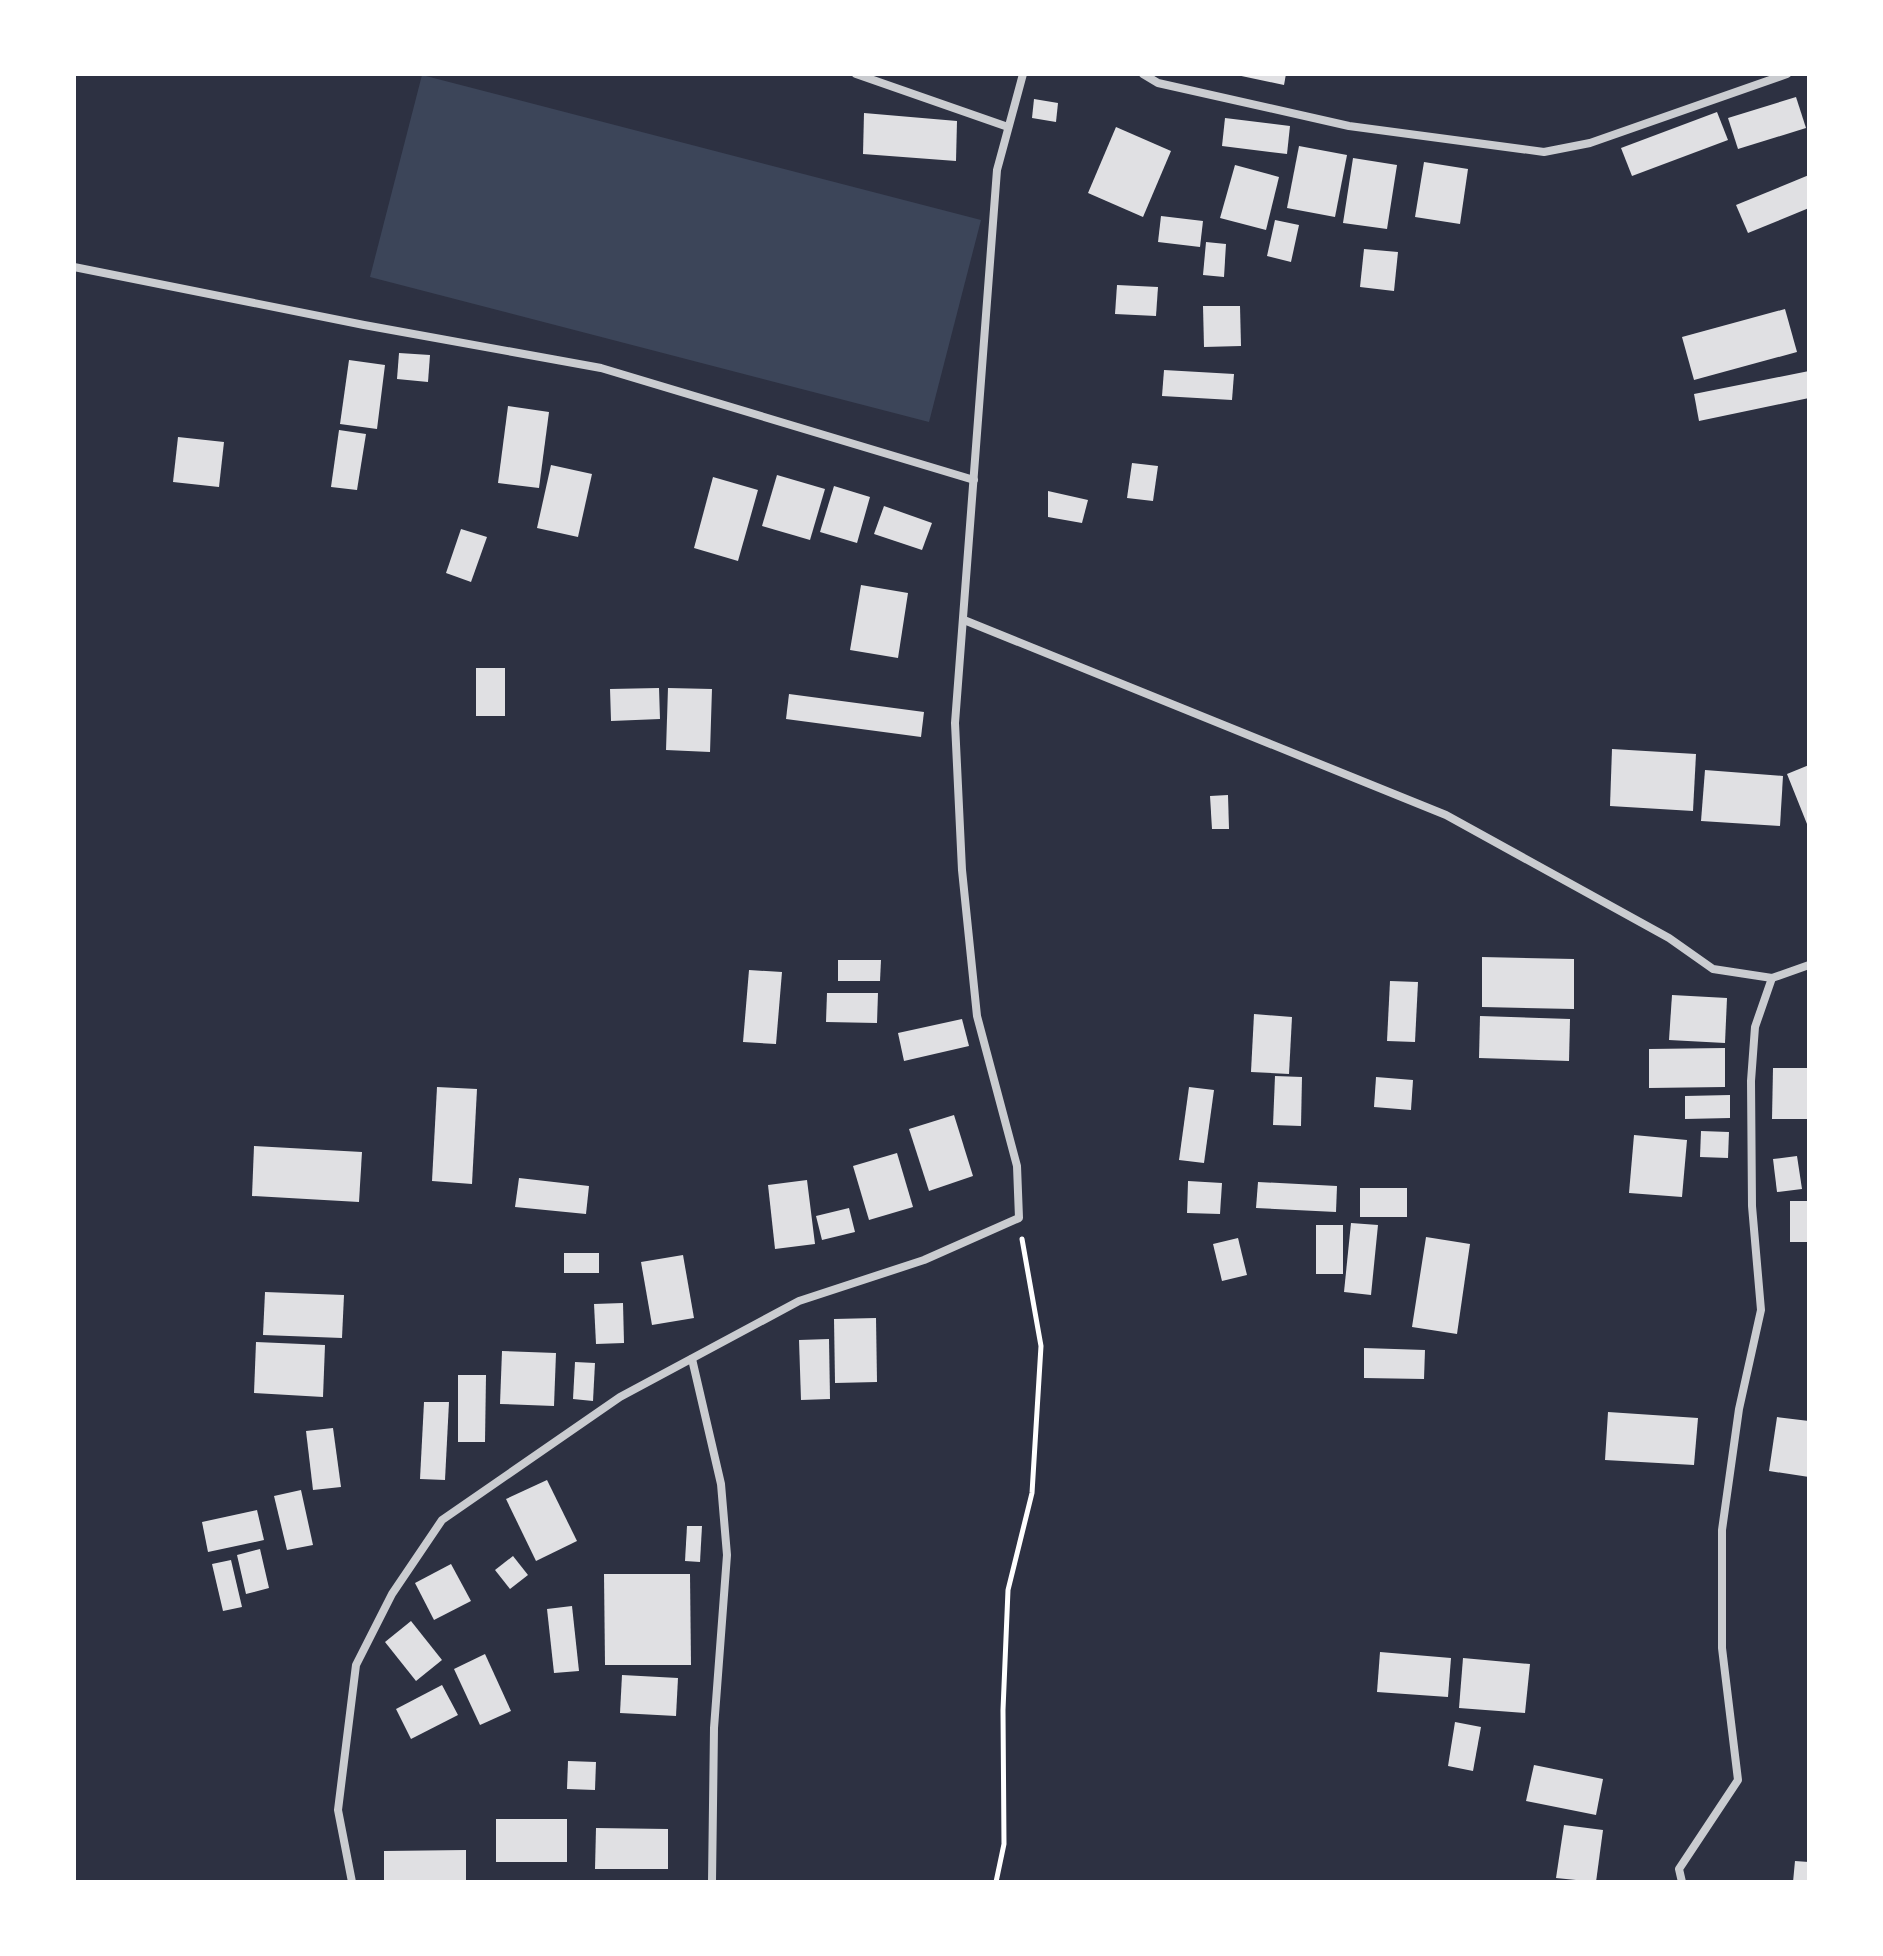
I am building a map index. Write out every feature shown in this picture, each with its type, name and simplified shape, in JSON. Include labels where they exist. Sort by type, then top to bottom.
[{"type":"street","points":[[856,74],[1008,127]]},
{"type":"street","points":[[352,1882],[338,1810],[356,1665],[392,1594],[442,1520],[620,1397],[799,1301],[924,1260],[1019,1218],[1017,1166],[977,1016],[962,870],[955,723],[997,170],[1023,74]]},
{"type":"street","points":[[1143,74],[1158,83],[1349,126],[1544,152],[1590,143],[1787,74]]},
{"type":"street","points":[[74,267],[601,368],[974,480]]},
{"type":"street","points":[[964,620],[1446,815],[1669,938],[1713,969],[1772,978],[1809,965]]},
{"type":"street","points":[[1682,1882],[1679,1869],[1738,1780],[1722,1648],[1722,1530],[1739,1409],[1761,1310],[1752,1206],[1751,1081],[1755,1027],[1772,978]]},
{"type":"street","points":[[692,1359],[721,1484],[727,1555],[714,1728],[712,1882]]},
{"type":"path","points":[[996,1882],[1004,1844],[1003,1710],[1008,1590],[1032,1493],[1041,1346],[1019,1218]]},
{"type":"shaded area","points":[[422,75],[981,220],[929,422],[370,277]]},
{"type":"building","points":[[1232,74],[1286,74],[1284,85]]},
{"type":"building","points":[[1796,97],[1806,128],[1738,149],[1728,118]]},
{"type":"building","points":[[1034,99],[1058,103],[1056,122],[1032,118]]},
{"type":"building","points":[[1717,112],[1728,140],[1632,176],[1621,148]]},
{"type":"building","points":[[864,113],[957,121],[956,161],[863,154]]},
{"type":"building","points":[[1225,118],[1290,126],[1287,154],[1222,146]]},
{"type":"building","points":[[1116,127],[1171,151],[1143,217],[1088,193]]},
{"type":"building","points":[[1299,146],[1347,155],[1335,217],[1287,208]]},
{"type":"building","points":[[1353,158],[1397,165],[1387,229],[1343,223]]},
{"type":"building","points":[[1424,162],[1468,169],[1460,224],[1415,217]]},
{"type":"building","points":[[1235,165],[1279,177],[1266,230],[1220,218]]},
{"type":"building","points":[[1809,175],[1809,208],[1748,233],[1736,205]]},
{"type":"building","points":[[1161,216],[1203,221],[1200,247],[1158,242]]},
{"type":"building","points":[[1275,220],[1299,225],[1291,262],[1267,256]]},
{"type":"building","points":[[1206,242],[1226,244],[1224,277],[1203,275]]},
{"type":"building","points":[[1364,249],[1398,252],[1394,291],[1360,287]]},
{"type":"building","points":[[1117,285],[1158,287],[1156,316],[1115,314]]},
{"type":"building","points":[[1203,306],[1240,306],[1241,346],[1204,347]]},
{"type":"building","points":[[1785,309],[1797,352],[1694,380],[1682,337]]},
{"type":"building","points":[[399,353],[430,355],[428,382],[397,379]]},
{"type":"building","points":[[349,360],[385,365],[377,429],[340,424]]},
{"type":"building","points":[[1164,370],[1234,374],[1232,400],[1162,396]]},
{"type":"building","points":[[1809,371],[1809,398],[1699,421],[1694,394]]},
{"type":"building","points":[[508,406],[549,412],[539,488],[498,483]]},
{"type":"building","points":[[339,430],[366,434],[357,490],[331,487]]},
{"type":"building","points":[[178,437],[224,442],[219,487],[173,482]]},
{"type":"building","points":[[1132,463],[1158,466],[1153,501],[1127,498]]},
{"type":"building","points":[[551,465],[592,474],[578,537],[537,528]]},
{"type":"building","points":[[777,475],[825,489],[810,540],[762,526]]},
{"type":"building","points":[[713,477],[758,490],[738,561],[694,548]]},
{"type":"building","points":[[834,486],[870,497],[857,543],[820,532]]},
{"type":"building","points":[[1048,491],[1088,500],[1082,523],[1048,517]]},
{"type":"building","points":[[884,506],[932,523],[922,550],[874,534]]},
{"type":"building","points":[[461,529],[487,537],[471,582],[446,573]]},
{"type":"building","points":[[861,585],[908,593],[898,658],[850,650]]},
{"type":"building","points":[[476,668],[505,668],[505,716],[476,716]]},
{"type":"building","points":[[659,688],[660,719],[611,721],[610,689]]},
{"type":"building","points":[[668,688],[712,689],[710,752],[666,750]]},
{"type":"building","points":[[789,694],[924,712],[921,737],[786,719]]},
{"type":"building","points":[[1612,749],[1696,754],[1693,811],[1610,806]]},
{"type":"building","points":[[1809,765],[1809,829],[1787,774]]},
{"type":"building","points":[[1705,770],[1783,776],[1780,826],[1701,821]]},
{"type":"building","points":[[1228,795],[1229,829],[1212,829],[1210,796]]},
{"type":"building","points":[[1482,957],[1574,959],[1574,1009],[1482,1007]]},
{"type":"building","points":[[838,960],[881,960],[880,981],[838,981]]},
{"type":"building","points":[[749,970],[782,972],[776,1044],[743,1042]]},
{"type":"building","points":[[1390,981],[1418,982],[1415,1042],[1387,1041]]},
{"type":"building","points":[[827,993],[878,993],[877,1023],[826,1022]]},
{"type":"building","points":[[1672,995],[1727,998],[1725,1043],[1669,1040]]},
{"type":"building","points":[[1254,1014],[1292,1017],[1289,1074],[1251,1072]]},
{"type":"building","points":[[1480,1016],[1570,1019],[1569,1061],[1479,1058]]},
{"type":"building","points":[[962,1019],[969,1046],[904,1061],[898,1033]]},
{"type":"building","points":[[1725,1048],[1725,1087],[1649,1088],[1649,1049]]},
{"type":"building","points":[[1773,1068],[1809,1068],[1809,1119],[1772,1119]]},
{"type":"building","points":[[1275,1076],[1302,1077],[1301,1126],[1273,1125]]},
{"type":"building","points":[[1376,1077],[1413,1080],[1411,1110],[1374,1107]]},
{"type":"building","points":[[437,1087],[477,1089],[472,1184],[432,1181]]},
{"type":"building","points":[[1189,1087],[1214,1090],[1204,1163],[1179,1160]]},
{"type":"building","points":[[1730,1095],[1730,1118],[1685,1119],[1685,1096]]},
{"type":"building","points":[[954,1115],[973,1176],[929,1191],[909,1129]]},
{"type":"building","points":[[1701,1131],[1729,1132],[1728,1158],[1700,1157]]},
{"type":"building","points":[[1634,1135],[1687,1140],[1682,1197],[1629,1193]]},
{"type":"building","points":[[254,1146],[362,1152],[359,1202],[252,1196]]},
{"type":"building","points":[[897,1153],[913,1207],[869,1220],[853,1166]]},
{"type":"building","points":[[1797,1156],[1802,1189],[1777,1192],[1773,1159]]},
{"type":"building","points":[[519,1178],[589,1186],[586,1214],[515,1207]]},
{"type":"building","points":[[807,1180],[815,1244],[775,1249],[768,1185]]},
{"type":"building","points":[[1188,1181],[1222,1183],[1220,1214],[1187,1213]]},
{"type":"building","points":[[1258,1182],[1337,1186],[1336,1212],[1256,1208]]},
{"type":"building","points":[[1360,1188],[1407,1188],[1407,1217],[1360,1217]]},
{"type":"building","points":[[1790,1201],[1809,1201],[1809,1242],[1790,1242]]},
{"type":"building","points":[[849,1208],[855,1232],[822,1240],[816,1216]]},
{"type":"building","points":[[1351,1223],[1378,1225],[1371,1295],[1344,1292]]},
{"type":"building","points":[[1316,1225],[1343,1225],[1343,1274],[1316,1274]]},
{"type":"building","points":[[1426,1237],[1470,1244],[1457,1334],[1412,1327]]},
{"type":"building","points":[[1238,1238],[1247,1275],[1222,1281],[1213,1244]]},
{"type":"building","points":[[564,1253],[599,1253],[599,1273],[564,1273]]},
{"type":"building","points":[[683,1255],[694,1318],[652,1325],[641,1262]]},
{"type":"building","points":[[265,1292],[344,1295],[342,1338],[263,1335]]},
{"type":"building","points":[[623,1303],[624,1343],[596,1344],[594,1304]]},
{"type":"building","points":[[876,1318],[877,1382],[835,1383],[834,1319]]},
{"type":"building","points":[[829,1339],[830,1399],[801,1400],[799,1340]]},
{"type":"building","points":[[256,1342],[325,1345],[323,1397],[254,1393]]},
{"type":"building","points":[[1364,1348],[1425,1350],[1424,1379],[1364,1378]]},
{"type":"building","points":[[502,1351],[556,1353],[554,1406],[500,1404]]},
{"type":"building","points":[[575,1362],[595,1363],[593,1401],[573,1399]]},
{"type":"building","points":[[458,1375],[486,1375],[485,1442],[458,1442]]},
{"type":"building","points":[[424,1402],[449,1402],[445,1480],[420,1479]]},
{"type":"building","points":[[1608,1412],[1698,1418],[1694,1465],[1605,1460]]},
{"type":"building","points":[[1777,1417],[1809,1421],[1809,1477],[1769,1471]]},
{"type":"building","points":[[333,1428],[341,1487],[313,1490],[306,1431]]},
{"type":"building","points":[[547,1480],[577,1541],[536,1561],[506,1499]]},
{"type":"building","points":[[301,1490],[313,1545],[287,1550],[274,1496]]},
{"type":"building","points":[[257,1510],[264,1540],[208,1552],[202,1522]]},
{"type":"building","points":[[687,1526],[702,1526],[700,1562],[685,1561]]},
{"type":"building","points":[[260,1549],[269,1588],[246,1594],[237,1555]]},
{"type":"building","points":[[513,1556],[528,1575],[510,1589],[495,1570]]},
{"type":"building","points":[[231,1560],[242,1607],[223,1611],[212,1564]]},
{"type":"building","points":[[451,1564],[471,1601],[434,1620],[415,1583]]},
{"type":"building","points":[[604,1574],[690,1574],[691,1665],[605,1665]]},
{"type":"building","points":[[572,1606],[579,1671],[554,1673],[547,1609]]},
{"type":"building","points":[[411,1621],[442,1660],[416,1681],[385,1642]]},
{"type":"building","points":[[1380,1652],[1451,1658],[1448,1697],[1377,1692]]},
{"type":"building","points":[[485,1654],[511,1711],[480,1725],[454,1669]]},
{"type":"building","points":[[1463,1658],[1530,1664],[1525,1713],[1459,1708]]},
{"type":"building","points":[[622,1675],[678,1678],[676,1716],[620,1713]]},
{"type":"building","points":[[442,1685],[458,1715],[411,1739],[396,1709]]},
{"type":"building","points":[[1455,1722],[1481,1727],[1473,1771],[1448,1766]]},
{"type":"building","points":[[568,1761],[596,1762],[595,1790],[567,1789]]},
{"type":"building","points":[[1534,1765],[1603,1779],[1596,1815],[1526,1801]]},
{"type":"building","points":[[496,1819],[567,1819],[567,1862],[496,1862]]},
{"type":"building","points":[[1564,1825],[1603,1830],[1596,1882],[1556,1878]]},
{"type":"building","points":[[596,1828],[668,1829],[668,1869],[595,1869]]},
{"type":"building","points":[[466,1850],[466,1882],[384,1882],[384,1851]]},
{"type":"building","points":[[1795,1861],[1809,1862],[1809,1882],[1793,1882]]}]
